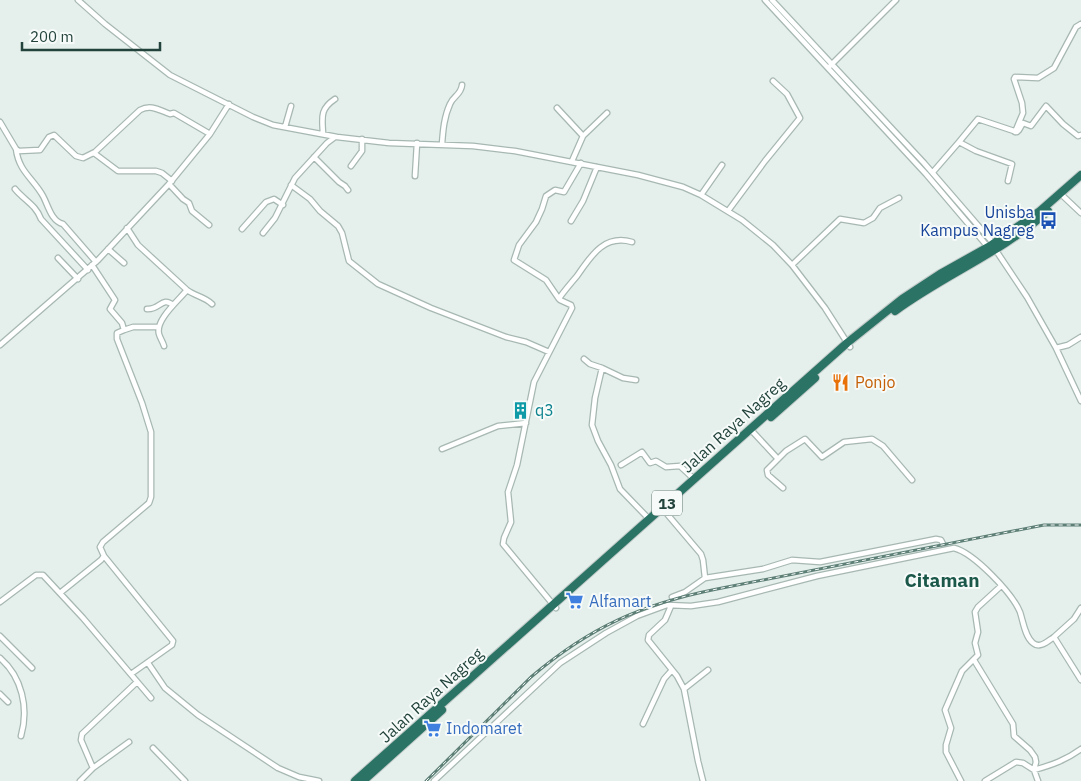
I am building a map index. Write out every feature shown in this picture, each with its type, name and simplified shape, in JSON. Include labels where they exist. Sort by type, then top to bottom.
[{"type":"highway","name":"Jalan Raya Nagreg","points":[[994,249],[1081,175]]},
{"type":"highway","name":"Jalan Raya Nagreg","points":[[363,781],[649,519],[663,509],[694,479],[849,345],[905,303],[1029,227],[1081,181]]},
{"type":"highway","name":"Jalan Raya Nagreg","points":[[356,781],[663,509],[753,432],[849,345]]},
{"type":"street","points":[[78,0],[105,24],[170,75],[260,121],[285,128],[362,140],[504,149],[572,161],[648,178],[701,195],[728,211],[767,239],[792,265],[825,308],[849,345]]},
{"type":"street","points":[[765,0],[939,179],[994,249],[1027,297],[1056,348],[1081,401]]},
{"type":"street","points":[[772,0],[994,249]]},
{"type":"street","points":[[830,66],[896,0]]},
{"type":"street","points":[[1015,132],[1023,113],[1014,77],[1038,78],[1054,68],[1076,27],[1081,24]]},
{"type":"street","points":[[728,211],[765,160],[800,118],[787,94],[773,81]]},
{"type":"street","points":[[442,144],[443,128],[448,108],[461,92],[462,85]]},
{"type":"street","points":[[323,133],[322,116],[324,108],[335,98]]},
{"type":"street","points":[[0,345],[88,270],[171,183],[210,134],[229,104]]},
{"type":"street","points":[[285,128],[291,106]]},
{"type":"street","points":[[933,172],[978,119],[1015,132],[1019,131],[1023,124],[1032,126],[1046,106],[1077,136],[1081,135]]},
{"type":"street","points":[[16,150],[40,150],[48,137],[54,135],[80,158],[86,157],[94,153],[140,110],[148,107],[153,107],[170,114],[174,113],[210,134]]},
{"type":"street","points":[[557,108],[583,136]]},
{"type":"street","points":[[572,161],[583,136],[608,113]]},
{"type":"street","points":[[0,122],[16,150],[20,166],[42,195],[48,209],[94,263],[116,300],[110,308],[122,323],[124,330]]},
{"type":"street","points":[[263,233],[275,218],[291,184],[329,141],[337,137]]},
{"type":"street","points":[[351,166],[362,151],[362,140]]},
{"type":"street","points":[[959,142],[976,151],[1012,164],[1008,181]]},
{"type":"street","points":[[415,176],[417,144]]},
{"type":"street","points":[[94,153],[118,171],[156,171],[162,173],[183,199],[190,203],[192,212],[209,225]]},
{"type":"street","points":[[314,157],[348,190]]},
{"type":"street","points":[[554,606],[503,544],[511,522],[508,492],[517,466],[534,382],[572,306],[560,301],[560,298],[556,296],[546,280],[514,260],[519,245],[542,210],[546,196],[555,190],[564,192],[580,163]]},
{"type":"street","points":[[701,195],[722,165]]},
{"type":"street","points":[[571,221],[583,201],[597,167]]},
{"type":"street","points":[[934,183],[939,179]]},
{"type":"street","points":[[291,184],[338,226],[342,233],[349,261],[378,284],[431,308],[549,352]]},
{"type":"street","points":[[16,189],[23,199],[37,209],[41,219],[88,270]]},
{"type":"street","points":[[1064,196],[1081,213]]},
{"type":"street","points":[[792,265],[840,219],[864,222],[873,218],[880,208],[899,198]]},
{"type":"street","points":[[242,229],[266,202],[274,199],[282,205]]},
{"type":"street","points":[[127,228],[138,245],[188,290],[195,295],[205,298],[212,304]]},
{"type":"street","points":[[560,298],[588,258],[598,250],[608,243],[619,239],[632,242]]},
{"type":"street","points":[[108,249],[124,263]]},
{"type":"street","points":[[58,258],[78,279]]},
{"type":"street","points":[[164,346],[159,334],[162,320],[173,305],[188,290]]},
{"type":"street","points":[[147,309],[157,307],[165,301],[173,305]]},
{"type":"street","points":[[131,674],[172,645],[172,640],[104,556],[100,547],[103,542],[149,503],[151,497],[151,432],[142,403],[117,339],[117,333],[133,327],[159,327]]},
{"type":"street","points":[[1056,348],[1068,345],[1081,337]]},
{"type":"street","points":[[584,359],[590,364],[623,378],[636,380]]},
{"type":"street","points":[[602,368],[595,398],[592,425],[620,489],[649,519]]},
{"type":"street","points":[[442,449],[498,426],[526,423]]},
{"type":"street","points":[[753,432],[777,458]]},
{"type":"street","points":[[783,488],[773,480],[767,469],[777,458],[805,439],[823,457],[844,442],[869,438],[883,446],[912,480]]},
{"type":"street","points":[[621,465],[642,452],[650,463],[656,461],[666,467],[679,466],[694,479]]},
{"type":"street","points":[[663,509],[701,554],[705,578]]},
{"type":"street","points":[[672,597],[685,592],[705,578],[763,569],[792,560],[820,562],[936,538],[941,540],[946,548]]},
{"type":"street","points":[[434,781],[560,663],[606,633],[637,616],[667,605],[691,606],[718,602],[817,576],[946,548],[959,550],[982,565],[1018,609],[1032,643],[1042,645],[1054,637],[1074,620],[1081,608]]},
{"type":"street","points":[[60,593],[104,556]]},
{"type":"street","points":[[0,602],[25,582],[38,574],[43,575],[151,698]]},
{"type":"street","points":[[961,781],[946,752],[951,728],[945,710],[962,671],[978,654],[975,643],[978,632],[975,612],[1000,585]]},
{"type":"street","points":[[671,606],[665,620],[649,635],[648,640],[672,670],[684,689],[703,781]]},
{"type":"street","points":[[0,636],[32,668]]},
{"type":"street","points":[[1054,637],[1081,680]]},
{"type":"street","points":[[0,658],[15,674],[22,694],[24,726],[21,736]]},
{"type":"street","points":[[974,660],[1013,724],[1014,736],[1035,757],[1034,770],[1038,781]]},
{"type":"street","points":[[148,663],[165,688],[198,715],[278,768],[299,777],[319,781]]},
{"type":"street","points":[[643,724],[664,680],[672,670]]},
{"type":"street","points":[[684,689],[708,670]]},
{"type":"street","points":[[93,768],[81,740],[82,734],[137,682]]},
{"type":"street","points":[[0,694],[8,702]]},
{"type":"street","points":[[80,781],[93,768],[129,742]]},
{"type":"street","points":[[154,748],[185,781]]},
{"type":"street","points":[[985,781],[1016,762],[1023,763],[1034,770],[1069,758],[1081,749]]},
{"type":"railway","points":[[426,781],[531,677],[553,659],[596,631],[641,610],[717,589],[1044,525],[1081,525]]},
{"type":"place","name":"Unisba Kampus Nagreg","points":[[1048,221]]},
{"type":"place","name":"Ponjo","points":[[841,382]]},
{"type":"place","name":"q3","points":[[521,410]]},
{"type":"place","name":"Alfamart","points":[[575,601]]},
{"type":"place","name":"Indomaret","points":[[432,728]]},
{"type":"district","name":"Citaman","points":[[942,580]]}]
